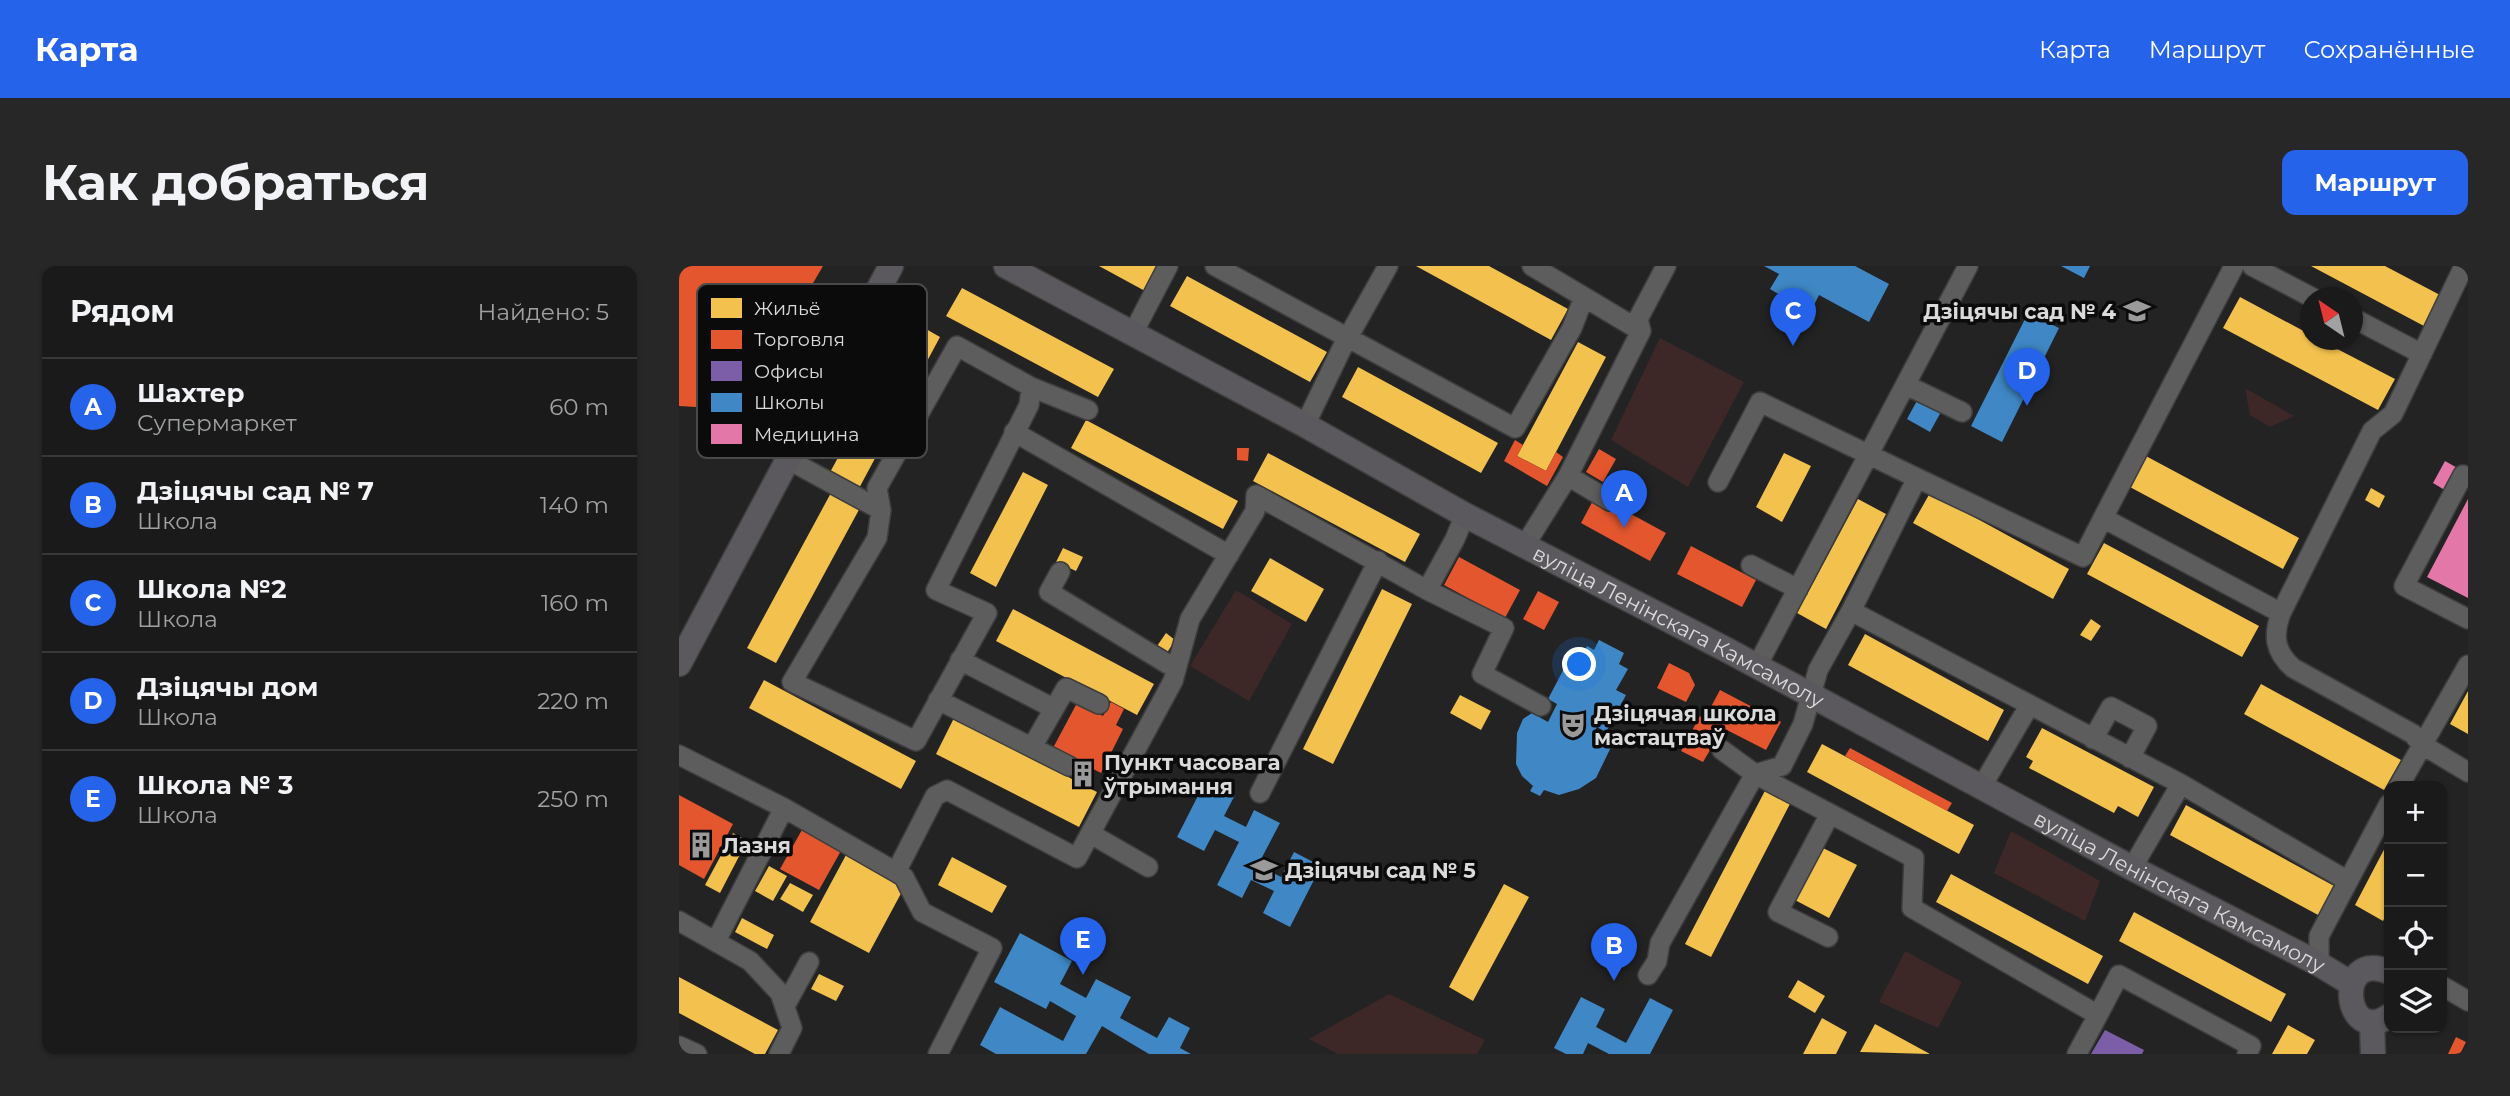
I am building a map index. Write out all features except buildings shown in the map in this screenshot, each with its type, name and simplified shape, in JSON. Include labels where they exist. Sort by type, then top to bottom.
[{"type":"main road","points":[[881,284],[891,266]]},
{"type":"main road","name":"вуліца Ленінскага Камсамолу","points":[[1006,266],[1305,425],[1465,515],[1757,666],[2352,984]]},
{"type":"main road","points":[[679,664],[787,459]]},
{"type":"main road","points":[[2373,1054],[2381,1019],[2357,1015],[2350,1000],[2352,984],[2364,971],[2384,971]]},
{"type":"lane","points":[[1132,335],[1168,266]]},
{"type":"lane","points":[[1215,266],[1515,428],[1572,328],[1584,296]]},
{"type":"lane","points":[[1305,425],[1388,266]]},
{"type":"lane","points":[[1532,266],[1641,331]]},
{"type":"lane","points":[[1757,666],[1968,266]]},
{"type":"lane","points":[[1719,482],[1760,402],[2083,557],[2234,266]]},
{"type":"lane","points":[[2252,266],[2300,291]]},
{"type":"lane","points":[[2464,266],[2393,414],[2372,430],[2281,612],[2275,639],[2283,659],[2293,668],[2413,734],[2421,744],[2468,772]]},
{"type":"lane","points":[[1525,545],[1568,476],[1641,331],[1638,319],[1662,268]]},
{"type":"lane","points":[[2363,323],[2422,354]]},
{"type":"lane","points":[[927,399],[957,346],[1031,387],[1088,410]]},
{"type":"lane","points":[[1906,385],[1962,412]]},
{"type":"lane","points":[[894,458],[877,488],[881,509],[877,538],[792,682],[916,741],[987,612],[936,590],[1029,405],[1031,387]]},
{"type":"lane","points":[[1014,432],[1229,555]]},
{"type":"lane","points":[[787,459],[881,509]]},
{"type":"lane","points":[[2468,478],[2463,475],[2404,586],[2468,619]]},
{"type":"lane","points":[[1568,476],[1610,500]]},
{"type":"lane","points":[[1648,975],[1657,961],[1660,943],[1755,774],[1783,766],[1803,724],[1818,670],[1851,611],[1917,478]]},
{"type":"lane","points":[[896,872],[935,796],[947,790],[1077,858],[1173,681],[1190,619],[1255,511],[1256,495],[1427,590],[1504,628],[1482,674],[1541,706]]},
{"type":"lane","points":[[1427,590],[1465,515]]},
{"type":"lane","points":[[2103,518],[2281,612]]},
{"type":"lane","points":[[1260,793],[1378,561]]},
{"type":"lane","points":[[1751,565],[1798,589]]},
{"type":"lane","points":[[1060,572],[1049,592],[1176,669]]},
{"type":"lane","points":[[1851,611],[2181,784],[2349,881]]},
{"type":"lane","points":[[960,660],[1053,708]]},
{"type":"lane","points":[[2402,781],[2468,665]]},
{"type":"lane","points":[[1032,747],[1066,688],[1099,704]]},
{"type":"lane","points":[[938,700],[1069,766]]},
{"type":"lane","points":[[1982,786],[2029,706]]},
{"type":"lane","points":[[2092,739],[2111,707],[2147,726],[2130,758]]},
{"type":"lane","points":[[1722,750],[1755,774],[1914,858],[1912,908],[2098,1015]]},
{"type":"lane","points":[[679,755],[783,808],[896,872],[904,877],[922,912],[992,948],[938,1054]]},
{"type":"lane","points":[[2132,868],[2181,784]]},
{"type":"lane","points":[[716,941],[783,808]]},
{"type":"lane","points":[[1828,937],[1778,912],[1831,814]]},
{"type":"lane","points":[[2319,964],[2319,936],[2384,814]]},
{"type":"lane","points":[[1091,834],[1148,867]]},
{"type":"lane","points":[[679,921],[750,961],[780,993],[792,1028],[779,1054]]},
{"type":"lane","points":[[785,1006],[809,962]]},
{"type":"lane","points":[[2077,1054],[2119,975],[2251,1046],[2247,1054]]},
{"type":"lane","points":[[2447,989],[2468,1001]]},
{"type":"lane","points":[[679,1046],[697,1054]]},
{"type":"shaded area","points":[[1660,338],[1744,382],[1688,487],[1611,440]]},
{"type":"shaded area","points":[[2245,388],[2294,416],[2270,427],[2250,415]]},
{"type":"shaded area","points":[[1236,590],[1292,624],[1249,701],[1190,666]]},
{"type":"shaded area","points":[[2011,831],[2100,881],[2085,921],[1994,873]]},
{"type":"shaded area","points":[[1905,951],[1962,982],[1938,1028],[1879,1002]]},
{"type":"shaded area","points":[[1389,994],[1485,1040],[1477,1054],[1338,1054],[1309,1039]]},
{"type":"place","name":"Дзіцячы сад № 4","points":[[2137,311]]},
{"type":"place","name":"Школа №2","points":[[1793,346]]},
{"type":"place","name":"Дзіцячы дом","points":[[2027,406]]},
{"type":"place","name":"Шахтер","points":[[1624,528]]},
{"type":"place","name":"Дзіцячая школа мастацтваў","points":[[1573,725]]},
{"type":"place","name":"Пункт часовага ўтрымання","points":[[1083,774]]},
{"type":"place","name":"Лазня","points":[[701,845]]},
{"type":"place","name":"Дзіцячы сад № 5","points":[[1264,870]]},
{"type":"place","name":"Школа № 3","points":[[1083,975]]},
{"type":"place","name":"Дзіцячы сад № 7","points":[[1614,981]]}]
